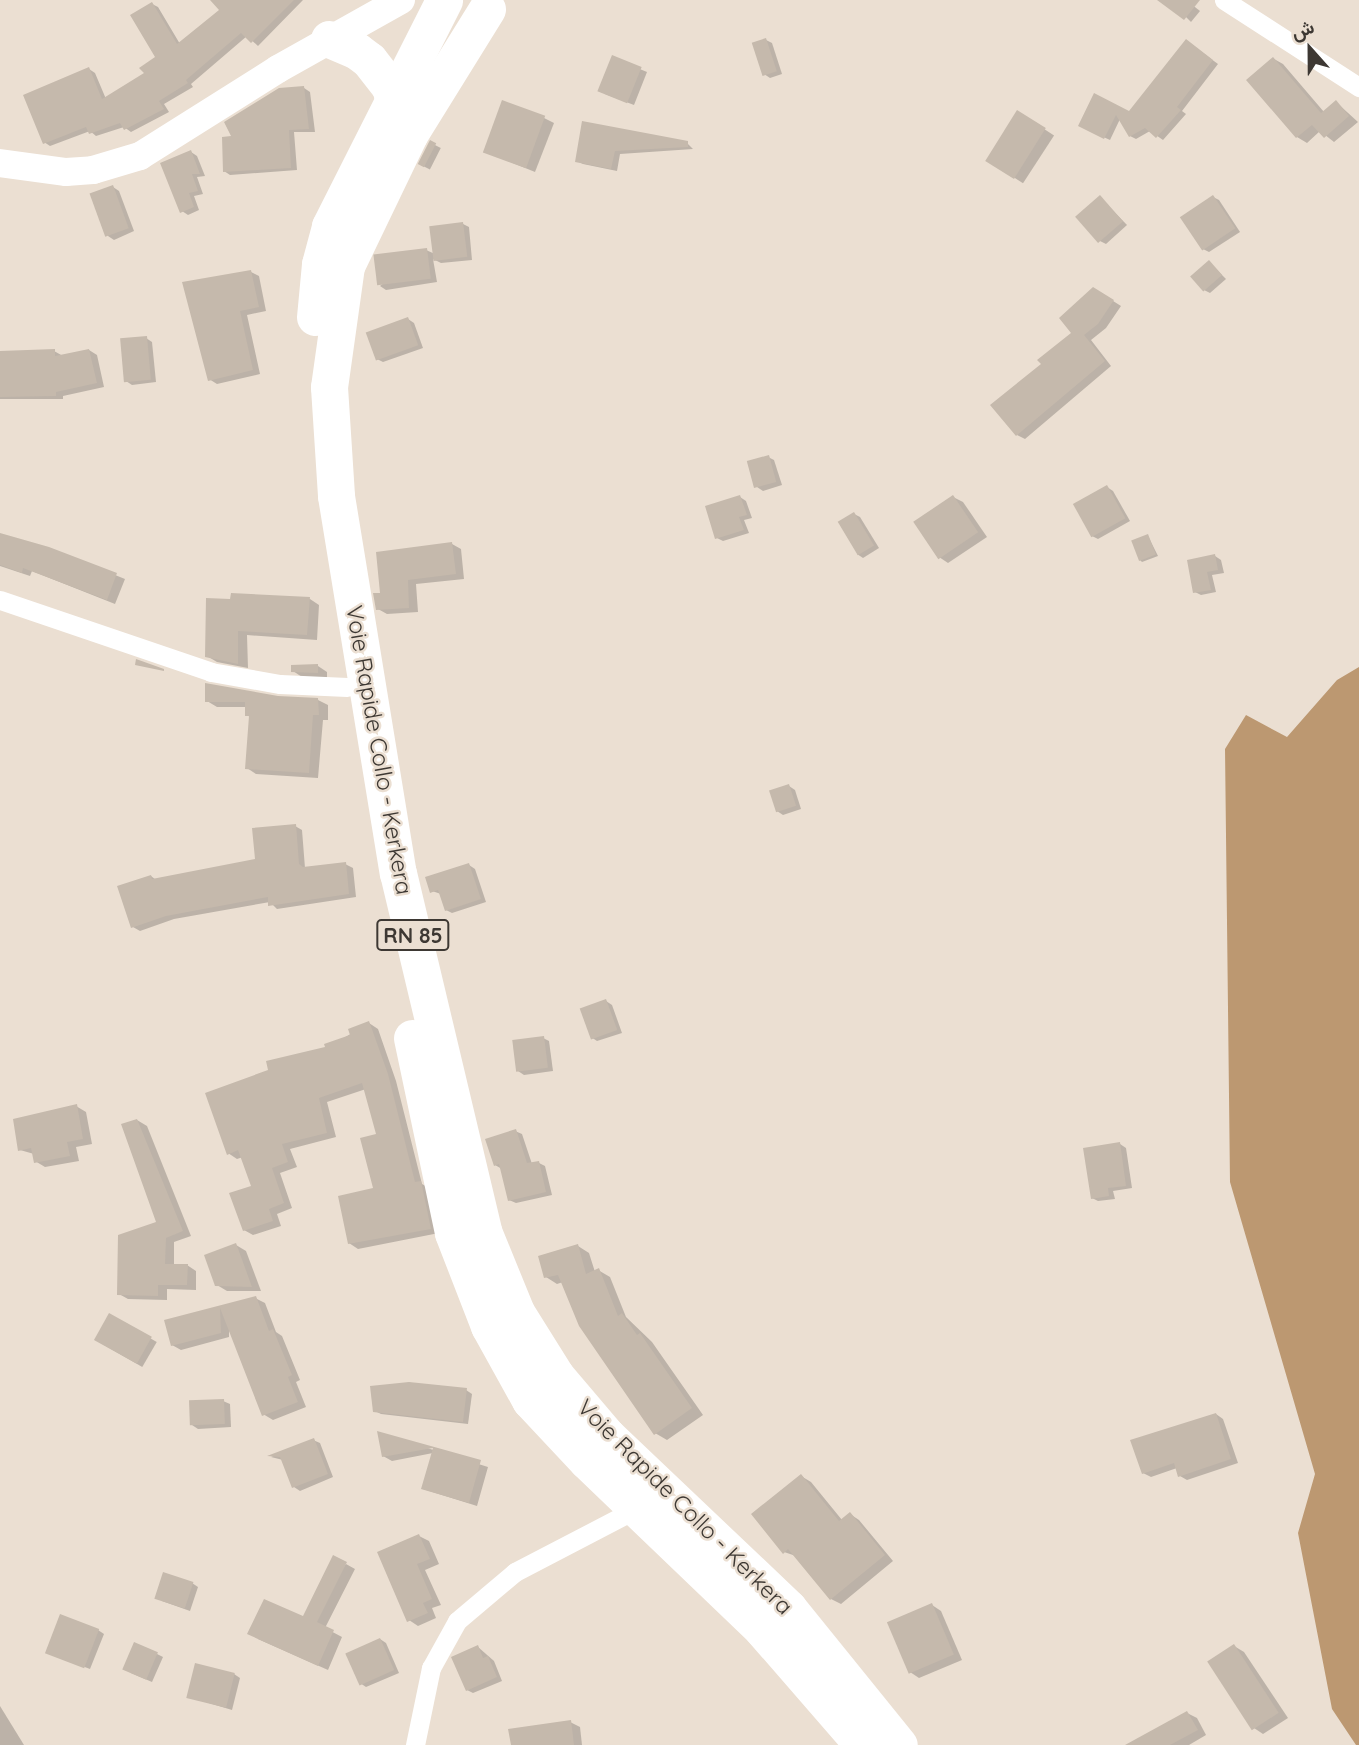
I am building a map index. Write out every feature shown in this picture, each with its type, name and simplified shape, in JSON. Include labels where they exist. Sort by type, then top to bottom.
[{"type":"highway","name":"Voie Rapide Collo - Kerkera","points":[[444,0],[330,226],[320,264],[308,386],[315,488],[379,880],[453,1233],[489,1326],[530,1400],[636,1509],[762,1629],[863,1745]]},
{"type":"highway","name":"Voie Rapide Collo - Kerkera","points":[[480,3],[409,135],[346,266],[329,387],[336,496],[397,873],[483,1231],[516,1312],[556,1377],[607,1436],[788,1608],[899,1745]]},
{"type":"highway","points":[[328,40],[357,51],[369,60],[390,87],[393,98]]},
{"type":"street","points":[[0,163],[79,171],[140,156],[328,40],[401,0]]},
{"type":"street","points":[[1224,0],[1359,87]]},
{"type":"street","points":[[0,600],[211,672],[280,684],[347,687]]},
{"type":"street","points":[[415,1745],[431,1668],[457,1621],[515,1572],[636,1509]]},
{"type":"shaded area","points":[[1359,667],[1359,1745],[1356,1745],[1332,1709],[1298,1533],[1315,1474],[1230,1182],[1225,749],[1246,715],[1287,737],[1337,680]]},
{"type":"building","points":[[210,0],[294,0],[251,43],[241,33],[186,80],[188,83],[159,101],[164,109],[124,130],[120,123],[89,134],[86,127],[43,144],[23,95],[89,67],[102,99],[144,73],[139,68],[155,57],[130,15],[152,2],[177,44],[219,10]]},
{"type":"building","points":[[1157,0],[1200,0],[1184,20]]},
{"type":"building","points":[[766,38],[777,71],[763,76],[752,43]]},
{"type":"building","points":[[1186,39],[1213,60],[1177,107],[1181,110],[1156,138],[1145,128],[1129,137],[1116,115],[1104,139],[1078,126],[1094,93],[1129,111]]},
{"type":"building","points":[[612,55],[642,67],[627,103],[597,91]]},
{"type":"building","points":[[1273,57],[1321,113],[1336,100],[1349,116],[1324,138],[1312,125],[1296,138],[1246,80]]},
{"type":"building","points":[[304,86],[309,129],[289,130],[291,168],[223,172],[222,137],[231,136],[224,122],[279,88]]},
{"type":"building","points":[[502,100],[545,116],[526,168],[483,153]]},
{"type":"building","points":[[1017,110],[1046,128],[1014,179],[985,161]]},
{"type":"building","points":[[582,121],[688,141],[688,147],[615,151],[611,169],[575,162]]},
{"type":"building","points":[[430,140],[436,143],[424,167],[418,164]]},
{"type":"building","points":[[191,150],[200,174],[192,174],[198,191],[189,193],[194,207],[180,213],[160,163]]},
{"type":"building","points":[[113,185],[129,228],[105,237],[90,194]]},
{"type":"building","points":[[1100,195],[1123,221],[1098,243],[1075,217]]},
{"type":"building","points":[[1213,195],[1235,228],[1202,251],[1180,217]]},
{"type":"building","points":[[463,222],[467,257],[434,261],[429,226]]},
{"type":"building","points":[[427,248],[431,279],[377,285],[373,255]]},
{"type":"building","points":[[1209,260],[1222,275],[1203,291],[1190,276]]},
{"type":"building","points":[[251,270],[259,307],[240,311],[253,370],[208,381],[182,282]]},
{"type":"building","points":[[1093,287],[1114,300],[1098,324],[1084,335],[1105,361],[1016,436],[990,405],[1041,364],[1037,360],[1071,333],[1059,318]]},
{"type":"building","points":[[408,317],[418,345],[376,361],[366,332]]},
{"type":"building","points":[[147,336],[151,380],[124,382],[120,338]]},
{"type":"building","points":[[55,349],[55,356],[89,349],[97,383],[56,392],[56,396],[0,397],[0,351]]},
{"type":"building","points":[[769,455],[776,482],[754,488],[747,461]]},
{"type":"building","points":[[1107,485],[1125,518],[1091,537],[1073,504]]},
{"type":"building","points":[[740,495],[747,515],[739,517],[744,530],[715,539],[705,506]]},
{"type":"building","points":[[953,495],[978,532],[938,559],[913,522]]},
{"type":"building","points":[[854,512],[874,545],[858,555],[838,522]]},
{"type":"building","points":[[0,533],[49,547],[117,573],[107,600],[23,568],[22,573],[0,565]]},
{"type":"building","points":[[1148,534],[1156,555],[1139,561],[1131,540]]},
{"type":"building","points":[[452,542],[456,574],[408,580],[409,608],[376,610],[373,593],[380,593],[376,552]]},
{"type":"building","points":[[1215,554],[1218,570],[1207,572],[1211,590],[1193,593],[1187,560]]},
{"type":"building","points":[[231,593],[310,597],[307,635],[238,631],[238,664],[205,657],[206,598],[230,599]]},
{"type":"building","points":[[136,659],[164,669],[164,671],[135,665]]},
{"type":"building","points":[[318,664],[318,673],[291,672],[291,665]]},
{"type":"building","points":[[205,683],[278,696],[318,698],[319,715],[313,715],[309,773],[245,769],[249,716],[245,716],[245,702],[205,702]]},
{"type":"building","points":[[789,784],[796,806],[776,812],[769,790]]},
{"type":"building","points":[[296,824],[299,864],[303,867],[346,862],[349,894],[268,906],[268,897],[166,916],[131,928],[117,886],[151,875],[152,879],[255,859],[252,828]]},
{"type":"building","points":[[469,863],[481,899],[445,911],[438,890],[430,893],[425,877]]},
{"type":"building","points":[[606,999],[617,1030],[591,1040],[580,1009]]},
{"type":"building","points":[[369,1021],[388,1074],[415,1182],[421,1181],[431,1229],[348,1244],[338,1196],[373,1188],[360,1138],[376,1134],[362,1083],[319,1098],[327,1133],[282,1144],[288,1162],[272,1168],[284,1203],[269,1209],[273,1221],[243,1231],[229,1193],[251,1186],[238,1150],[227,1155],[205,1093],[268,1070],[266,1061],[325,1047],[324,1044],[350,1035],[348,1029]]},
{"type":"building","points":[[544,1036],[548,1068],[516,1072],[512,1040]]},
{"type":"building","points":[[77,1104],[83,1139],[67,1142],[70,1156],[34,1163],[31,1148],[18,1151],[13,1119]]},
{"type":"building","points":[[137,1119],[183,1231],[166,1238],[165,1264],[188,1264],[187,1285],[158,1285],[158,1296],[117,1295],[118,1235],[156,1222],[121,1124]]},
{"type":"building","points":[[516,1129],[527,1163],[539,1161],[546,1192],[508,1201],[499,1164],[494,1166],[485,1139]]},
{"type":"building","points":[[1120,1142],[1126,1186],[1108,1188],[1109,1196],[1091,1199],[1083,1148]]},
{"type":"building","points":[[236,1243],[252,1287],[215,1286],[204,1255]]},
{"type":"building","points":[[578,1244],[586,1274],[599,1268],[618,1316],[622,1313],[637,1335],[640,1333],[692,1408],[654,1435],[579,1326],[558,1275],[544,1278],[538,1256]]},
{"type":"building","points":[[256,1296],[269,1331],[273,1329],[292,1375],[288,1377],[298,1402],[262,1416],[220,1308],[221,1333],[171,1346],[164,1320]]},
{"type":"building","points":[[109,1313],[152,1337],[137,1364],[94,1340]]},
{"type":"building","points":[[409,1382],[467,1388],[463,1422],[373,1412],[370,1386]]},
{"type":"building","points":[[224,1399],[225,1424],[190,1425],[189,1400]]},
{"type":"building","points":[[1216,1413],[1231,1459],[1178,1477],[1174,1463],[1142,1474],[1130,1440]]},
{"type":"building","points":[[377,1431],[481,1460],[469,1503],[421,1489],[433,1448],[382,1457]]},
{"type":"building","points":[[314,1438],[328,1474],[292,1488],[280,1457],[267,1456]]},
{"type":"building","points":[[801,1474],[839,1521],[850,1512],[885,1555],[830,1600],[788,1549],[783,1554],[751,1514]]},
{"type":"building","points":[[419,1534],[430,1559],[417,1564],[432,1599],[423,1603],[428,1613],[407,1622],[377,1552]]},
{"type":"building","points":[[333,1555],[347,1562],[317,1622],[334,1630],[318,1666],[247,1634],[264,1599],[303,1616]]},
{"type":"building","points":[[163,1572],[193,1582],[185,1609],[154,1599]]},
{"type":"building","points":[[932,1603],[954,1655],[909,1674],[887,1622]]},
{"type":"building","points":[[60,1614],[99,1629],[84,1668],[45,1653]]},
{"type":"building","points":[[380,1638],[394,1670],[360,1685],[345,1653]]},
{"type":"building","points":[[134,1642],[158,1652],[146,1680],[122,1670]]},
{"type":"building","points":[[1234,1644],[1279,1713],[1252,1730],[1207,1661]]},
{"type":"building","points":[[478,1645],[483,1658],[488,1656],[497,1677],[466,1691],[451,1657]]},
{"type":"building","points":[[195,1663],[235,1673],[226,1708],[186,1698]]},
{"type":"building","points":[[1187,1711],[1198,1730],[1170,1745],[1125,1745]]},
{"type":"building","points":[[571,1720],[574,1745],[511,1745],[508,1729]]}]
